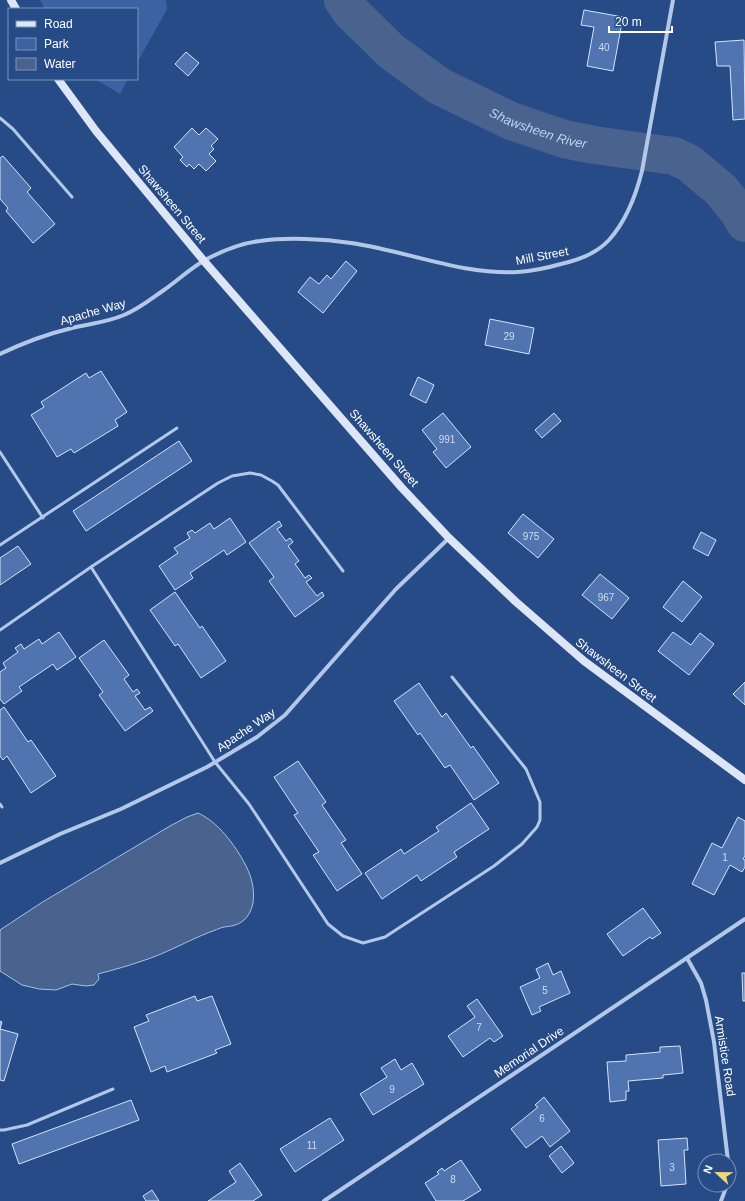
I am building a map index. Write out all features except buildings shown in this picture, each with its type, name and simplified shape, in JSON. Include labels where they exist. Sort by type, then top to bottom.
[{"type":"main road","name":"Shawsheen Street","points":[[59,80],[96,131],[204,260],[402,488],[449,538],[510,597],[584,661],[745,780]]},
{"type":"street","name":"Mill Street","points":[[204,260],[247,243],[261,240],[321,239],[352,243],[465,268],[502,272],[518,272],[552,266],[587,255],[600,248],[617,230],[638,185],[642,171],[673,0]]},
{"type":"street","name":"Apache Way","points":[[0,354],[29,341],[71,328],[105,321],[124,315],[141,307],[204,260]]},
{"type":"street","name":"Apache Way","points":[[0,862],[60,834],[121,809],[215,762],[257,737],[285,715],[396,589],[449,538]]},
{"type":"street","name":"Memorial Drive","points":[[324,1201],[745,919]]},
{"type":"street","name":"Armistice Road","points":[[687,958],[701,983],[706,1000],[714,1042],[727,1153]]},
{"type":"lane","points":[[0,118],[13,129],[72,197]]},
{"type":"lane","points":[[0,545],[177,428]]},
{"type":"lane","points":[[0,452],[43,518]]},
{"type":"lane","points":[[0,630],[91,567],[218,483],[232,476],[250,473],[261,475],[278,485],[343,571]]},
{"type":"lane","points":[[91,567],[215,762],[248,804],[328,924],[343,936],[363,943],[385,937],[504,859],[530,836],[540,820],[540,802],[526,769],[452,677]]},
{"type":"lane","points":[[0,1130],[27,1125],[113,1089]]},
{"type":"green space","points":[[40,0],[166,0],[167,9],[138,61],[138,8],[44,8]]},
{"type":"green space","points":[[97,80],[127,80],[120,94]]},
{"type":"water","points":[[198,813],[219,828],[236,849],[248,870],[254,893],[252,908],[244,920],[236,925],[222,927],[151,958],[98,974],[99,979],[94,985],[86,986],[72,984],[56,990],[39,989],[22,985],[0,971],[0,930],[41,903],[170,826]]},
{"type":"waterway","name":"Shawsheen River","points":[[343,0],[351,12],[392,52],[439,86],[511,121],[564,139],[594,145],[674,156],[689,163],[721,190],[738,211],[745,223]]}]
